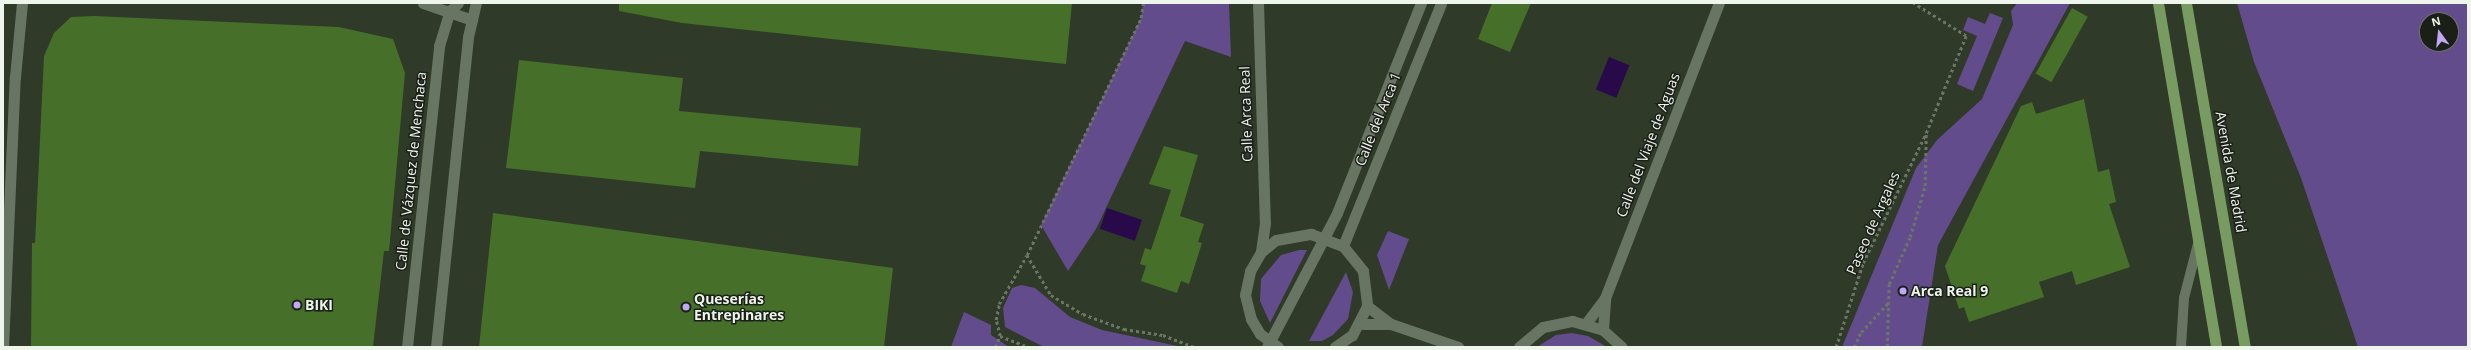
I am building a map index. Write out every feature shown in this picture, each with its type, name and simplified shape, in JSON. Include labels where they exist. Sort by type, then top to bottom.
[{"type":"main road","points":[[2158,3],[2216,347]]},
{"type":"main road","name":"Avenida de Madrid","points":[[2186,3],[2245,347]]},
{"type":"street","points":[[4,347],[15,77],[22,3]]},
{"type":"street","points":[[423,3],[450,11],[472,20]]},
{"type":"street","name":"Calle de Vázquez de Menchaca","points":[[407,347],[439,46],[450,11],[458,3]]},
{"type":"street","points":[[436,347],[472,20],[476,3]]},
{"type":"street","name":"Calle Arca Real","points":[[1258,3],[1265,223],[1261,252]]},
{"type":"street","name":"Calle del Arca 1","points":[[1324,236],[1337,213],[1421,3]]},
{"type":"street","name":"Calle del Arca 1","points":[[1343,246],[1441,3]]},
{"type":"street","name":"Calle del Viaje de Aguas","points":[[1587,322],[1605,298],[1719,3]]},
{"type":"street","points":[[1265,223],[1276,240]]},
{"type":"street","name":"Calle Arca Real","points":[[1324,236],[1271,345],[1251,319],[1245,295],[1250,271],[1261,252],[1276,240],[1311,234],[1324,236],[1343,246],[1363,271],[1367,306]]},
{"type":"street","name":"Calle del Viaje de Aguas","points":[[1603,330],[1605,298]]},
{"type":"street","points":[[1335,347],[1359,324],[1367,306],[1391,324],[1458,347]]},
{"type":"street","points":[[1518,347],[1543,327],[1557,322],[1587,322],[1603,330],[1622,347]]},
{"type":"street","points":[[1359,324],[1391,324]]},
{"type":"lane","points":[[2181,347],[2184,298],[2199,240]]},
{"type":"path","points":[[995,347],[1000,336],[996,320],[999,304],[1027,255],[1140,18],[1143,3]]},
{"type":"path","name":"Paseo de Argales","points":[[1836,347],[1863,263],[1926,133],[1966,36],[1913,3]]},
{"type":"path","name":"Paseo de Argales","points":[[1887,347],[1889,284],[1910,236],[1925,186],[1926,133]]},
{"type":"path","points":[[1027,255],[1052,295],[1083,314],[1124,329],[1162,335],[1195,347]]},
{"type":"path","points":[[1854,347],[1861,332],[1889,302]]},
{"type":"path","points":[[1000,336],[1030,347]]},
{"type":"shaded area","points":[[1143,3],[1229,3],[1231,57],[1185,41],[1096,229],[1068,271],[1041,225],[1141,18]]},
{"type":"shaded area","points":[[2017,3],[2070,3],[1938,245],[1922,347],[1842,347],[1916,168],[1937,140],[1982,99],[2013,25],[2011,11]]},
{"type":"shaded area","points":[[2237,3],[2468,3],[2468,347],[2358,347],[2301,178],[2254,62]]},
{"type":"shaded area","points":[[1990,13],[2003,18],[1973,91],[1957,84],[1977,36],[1963,30],[1968,17],[1985,24]]},
{"type":"shaded area","points":[[1609,57],[1629,65],[1616,98],[1596,89]]},
{"type":"shaded area","points":[[1107,208],[1142,220],[1135,241],[1100,229]]},
{"type":"shaded area","points":[[1388,231],[1409,239],[1389,290],[1377,255]]},
{"type":"shaded area","points":[[1299,250],[1307,250],[1270,323],[1260,301],[1261,279],[1281,255]]},
{"type":"shaded area","points":[[1346,272],[1353,292],[1348,319],[1333,335],[1322,341],[1309,341]]},
{"type":"shaded area","points":[[1021,285],[1035,288],[1070,317],[1102,330],[1182,347],[1044,347],[1005,327],[1003,308],[1012,288]]},
{"type":"shaded area","points":[[964,312],[991,325],[991,335],[1009,347],[951,347]]},
{"type":"shaded area","points":[[1572,333],[1588,336],[1607,347],[1537,347],[1556,335]]},
{"type":"building","points":[[619,3],[1072,3],[1066,64],[682,23],[619,11]]},
{"type":"building","points":[[1492,3],[1531,3],[1510,52],[1478,39]]},
{"type":"building","points":[[2072,8],[2088,17],[2051,82],[2036,74]]},
{"type":"building","points":[[94,16],[339,27],[393,39],[405,73],[389,251],[384,251],[373,347],[31,347],[32,243],[35,243],[44,56],[54,33],[71,17]]},
{"type":"building","points":[[519,60],[683,78],[679,111],[861,128],[858,166],[700,151],[695,188],[506,168]]},
{"type":"building","points":[[2084,99],[2098,172],[2109,169],[2116,202],[2109,204],[2130,267],[2076,285],[2072,271],[2039,282],[2044,297],[1969,322],[1964,307],[1959,309],[1945,266],[2021,106],[2032,102],[2036,114]]},
{"type":"building","points":[[1164,146],[1198,155],[1180,216],[1204,224],[1198,242],[1202,243],[1189,284],[1181,281],[1177,293],[1141,281],[1146,266],[1140,264],[1145,248],[1151,250],[1171,190],[1149,184]]},
{"type":"building","name":"Queserías Entrepinares","points":[[493,213],[893,268],[884,347],[479,347]]},
{"type":"place","name":"Arca Real 9","points":[[1903,291]]},
{"type":"place","name":"BIKI","points":[[297,305]]},
{"type":"place","name":"Queserías Entrepinares","points":[[686,307]]}]
